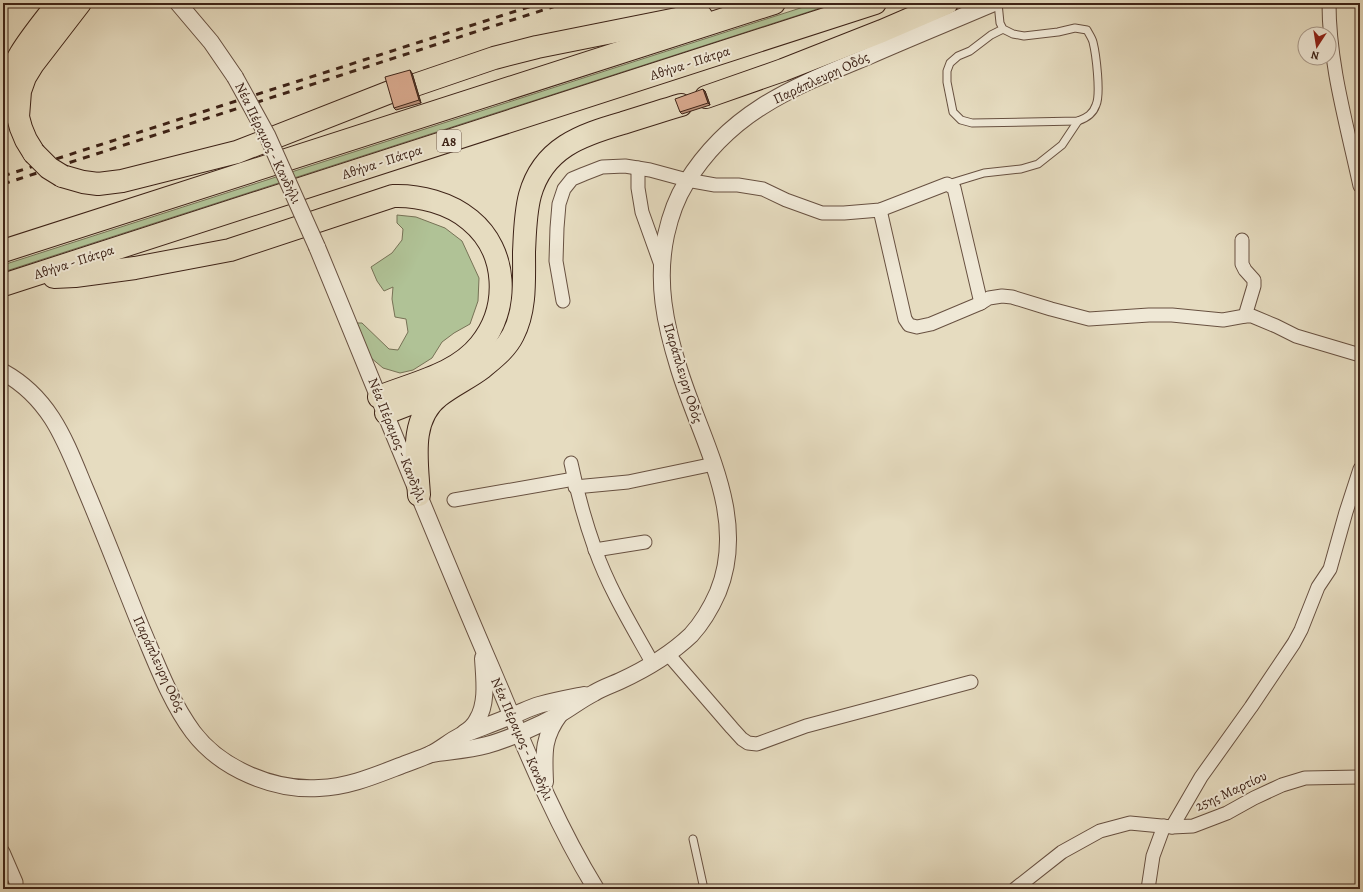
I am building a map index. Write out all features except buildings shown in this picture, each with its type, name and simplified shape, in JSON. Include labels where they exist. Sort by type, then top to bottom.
[{"type":"highway","points":[[3,97],[5,87],[14,65],[30,39],[58,3]]},
{"type":"highway","points":[[80,3],[33,64],[25,76],[20,91],[18,117],[24,134],[34,153],[49,168],[62,176],[83,182],[98,184],[122,182],[237,152],[390,92]]},
{"type":"highway","name":"Α8","points":[[3,251],[774,3]]},
{"type":"highway","name":"Αθήνα - Πάτρα","points":[[13,282],[875,3]]},
{"type":"highway","points":[[706,97],[783,70],[868,37],[947,3]]},
{"type":"highway","points":[[415,85],[494,58],[537,47],[677,19],[744,12]]},
{"type":"highway","points":[[419,495],[416,450],[417,435],[429,406],[438,396],[493,360],[514,335],[521,314],[523,301],[525,240],[528,207],[535,184],[549,159],[577,138],[681,105]]},
{"type":"highway","points":[[13,282],[106,272],[230,250],[394,196],[414,197],[445,206],[470,219],[479,229],[495,254],[501,283],[497,311],[487,335],[480,345],[468,357],[455,367],[382,405]]},
{"type":"highway","points":[[382,405],[448,389]]},
{"type":"street","name":"Νέα Πέραμος - Κανδήλι","points":[[178,3],[211,42],[235,77],[267,135],[317,247],[519,733],[565,835],[596,889]]},
{"type":"street","name":"Παράπλευρη Οδός","points":[[431,754],[486,745],[519,733],[560,714],[593,693],[624,680],[668,654],[692,633],[713,604],[725,572],[728,547],[728,524],[721,487],[714,464],[672,347],[663,303],[661,284],[661,265],[670,219],[687,180],[722,136],[755,110],[778,96],[994,3]]},
{"type":"street","points":[[1329,3],[1332,59],[1360,186]]},
{"type":"street","points":[[563,301],[556,262],[556,248],[559,204],[564,189],[572,180],[602,167],[625,166],[716,185],[738,185],[763,189],[786,200],[822,213],[880,210],[947,184],[954,188],[981,303]]},
{"type":"street","points":[[638,168],[638,188],[642,212],[661,265]]},
{"type":"street","points":[[880,210],[905,319],[909,325],[918,327],[931,324],[981,303],[989,298],[1002,296],[1012,297],[1089,319],[1149,315],[1172,315],[1223,320],[1245,316],[1258,318],[1303,338],[1360,355]]},
{"type":"street","points":[[1242,240],[1242,264],[1244,270],[1254,280],[1254,286],[1245,316]]},
{"type":"street","name":"Παράπλευρη Οδός","points":[[3,372],[19,382],[33,394],[58,426],[148,643],[172,696],[194,733],[206,746],[221,758],[252,776],[272,783],[294,787],[317,789],[338,787],[360,781],[431,754],[459,737],[538,705],[593,693]]},
{"type":"street","points":[[570,463],[574,483],[595,550],[621,606],[653,664]]},
{"type":"street","points":[[454,500],[574,483],[628,482],[714,464]]},
{"type":"street","points":[[1148,889],[1153,856],[1168,827],[1294,644],[1318,587],[1330,569],[1360,469]]},
{"type":"street","points":[[595,550],[645,542]]},
{"type":"street","points":[[459,737],[478,720],[482,710],[484,685],[483,648]]},
{"type":"street","points":[[668,654],[742,739],[748,743],[757,744],[806,726],[971,682]]},
{"type":"street","points":[[545,792],[544,759],[547,735],[560,714]]},
{"type":"street","name":"25ης Μαρτίου","points":[[1015,889],[1062,852],[1100,831],[1130,823],[1168,827],[1193,826],[1227,814],[1254,798],[1282,785],[1305,778],[1360,777]]},
{"type":"street","points":[[3,852],[16,882],[16,889]]},
{"type":"lane","points":[[998,3],[1000,22],[1003,29],[1013,34],[1024,36],[1058,32],[1075,28],[1088,30],[1093,42],[1098,93],[1097,104],[1087,119],[1078,122],[972,123],[961,120],[953,112],[947,82],[947,71],[950,63],[958,56],[970,52],[991,35],[1003,29]]},
{"type":"lane","points":[[947,184],[984,173],[1021,169],[1038,164],[1062,145],[1078,122]]},
{"type":"lane","points":[[693,839],[704,889]]},
{"type":"green space","points":[[816,3],[836,3],[3,272],[3,265]]},
{"type":"green space","points":[[397,215],[416,217],[445,228],[462,241],[479,278],[478,301],[470,324],[442,342],[432,358],[413,370],[400,373],[383,368],[370,357],[357,323],[362,323],[389,349],[398,350],[408,332],[406,319],[395,317],[392,299],[393,287],[384,291],[377,281],[371,267],[392,253],[402,240],[403,229],[397,223]]},
{"type":"railway","points":[[3,176],[541,3]]},
{"type":"railway","points":[[3,184],[565,3]]}]
